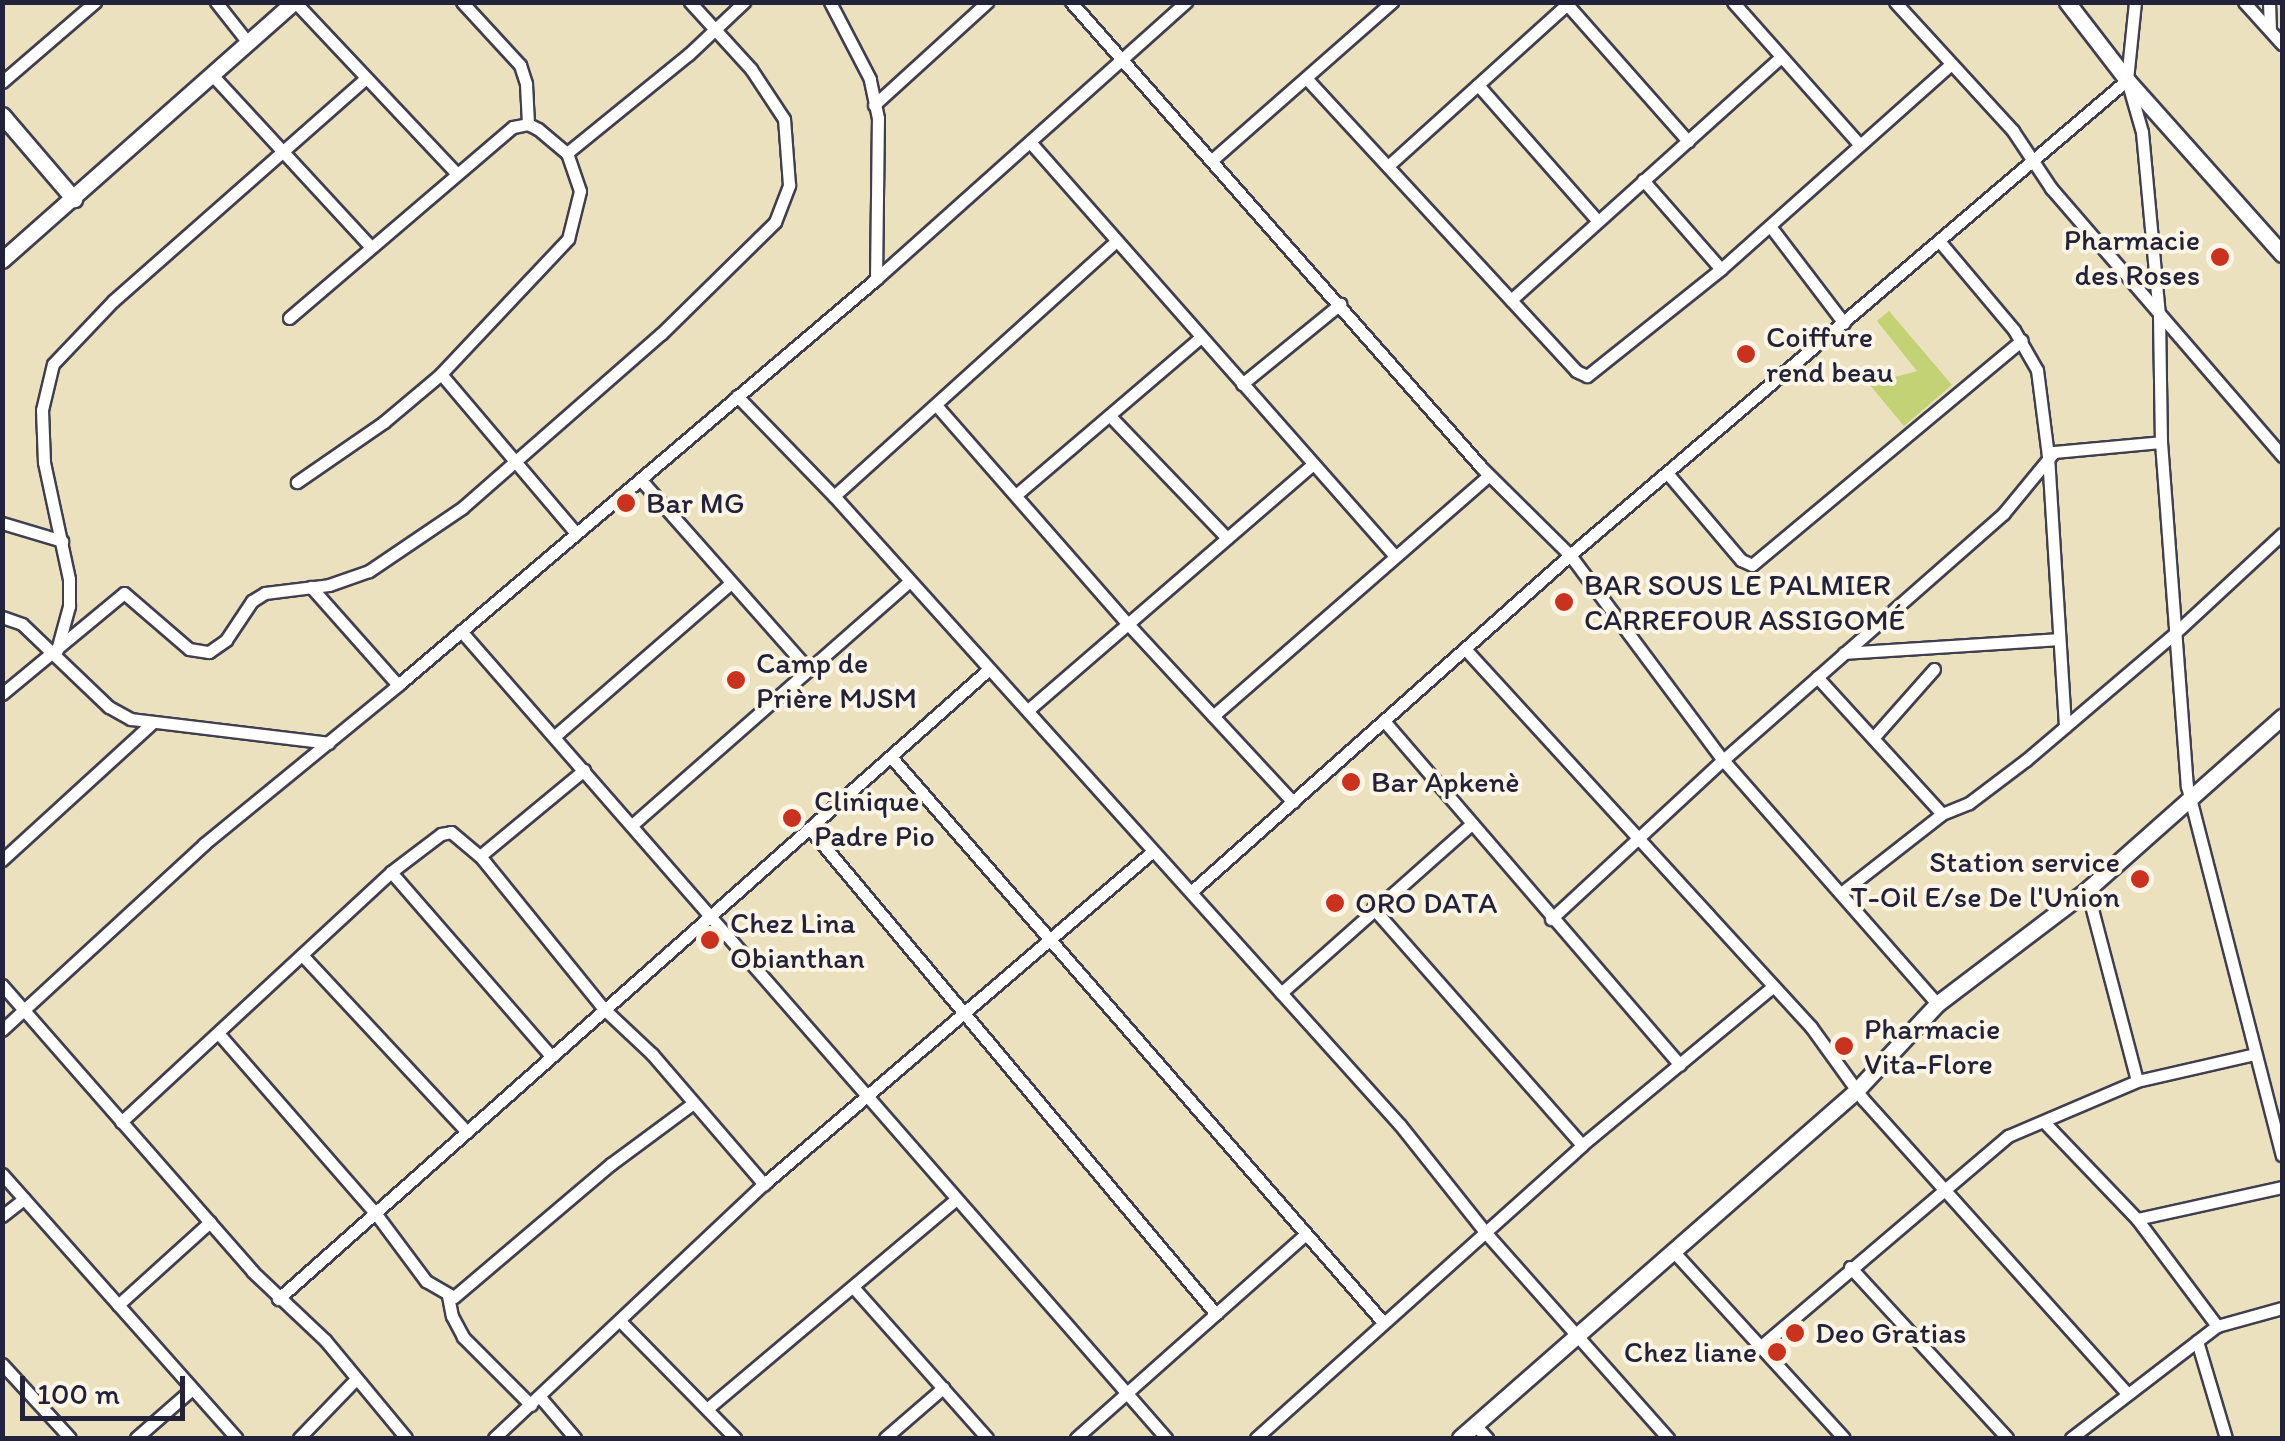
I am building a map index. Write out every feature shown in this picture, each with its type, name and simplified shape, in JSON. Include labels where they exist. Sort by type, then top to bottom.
[{"type":"street","points":[[2,82],[80,7],[95,2]]},
{"type":"street","points":[[216,2],[249,44]]},
{"type":"street","points":[[2,260],[214,77],[294,2],[456,173]]},
{"type":"street","points":[[462,2],[520,65],[526,84],[528,124]]},
{"type":"street","points":[[2,694],[55,655],[124,593],[189,648],[209,652],[226,640],[252,600],[265,593],[348,580],[369,570],[462,508],[715,283],[775,222],[783,207],[790,155],[784,119],[751,68],[712,31],[690,2]]},
{"type":"street","points":[[567,153],[744,2]]},
{"type":"street","points":[[830,2],[870,78],[881,162],[876,278]]},
{"type":"street","points":[[874,105],[987,2]]},
{"type":"street","points":[[1071,2],[1489,476],[1570,556],[1723,760],[1937,1004]]},
{"type":"street","points":[[2,1030],[181,863],[398,685],[876,278],[1186,2]]},
{"type":"street","points":[[1212,160],[1392,2]]},
{"type":"street","points":[[1733,2],[1860,145]]},
{"type":"street","points":[[1895,2],[2013,131],[2032,164],[2282,456]]},
{"type":"street","points":[[2067,2],[2127,80],[2282,254]]},
{"type":"street","points":[[2135,2],[2127,80],[2142,132],[2159,316],[2162,442],[2190,798],[2282,1149]]},
{"type":"street","points":[[2244,2],[2282,44]]},
{"type":"street","points":[[2269,2],[2270,30]]},
{"type":"street","points":[[1388,166],[1566,4],[1688,141]]},
{"type":"street","points":[[1511,300],[1781,56]]},
{"type":"street","points":[[1306,78],[1576,371],[1587,376],[1720,269],[1951,64]]},
{"type":"street","points":[[214,77],[371,247]]},
{"type":"street","points":[[55,655],[69,606],[62,540],[42,440],[45,387],[53,364],[113,301],[366,79]]},
{"type":"street","points":[[1191,892],[1570,556],[2127,80]]},
{"type":"street","points":[[1478,85],[1597,220]]},
{"type":"street","points":[[2,115],[74,199]]},
{"type":"street","points":[[297,482],[384,422],[442,374],[568,239],[580,191],[567,153],[528,124]]},
{"type":"street","points":[[289,318],[500,134],[528,124]]},
{"type":"street","points":[[1030,142],[1394,556]]},
{"type":"street","points":[[1643,180],[1720,269]]},
{"type":"street","points":[[1770,226],[1844,323]]},
{"type":"street","points":[[834,496],[1116,241]]},
{"type":"street","points":[[1940,242],[2022,340],[2036,370],[2048,456],[2066,726]]},
{"type":"street","points":[[1242,384],[1340,304]]},
{"type":"street","points":[[1016,494],[1201,337]]},
{"type":"street","points":[[1668,474],[1741,560],[1752,565],[2022,340]]},
{"type":"street","points":[[442,374],[576,533]]},
{"type":"street","points":[[737,396],[834,496],[1400,1125],[1485,1232],[1668,1438]]},
{"type":"street","points":[[936,405],[1128,624],[1294,802]]},
{"type":"street","points":[[1110,416],[1227,538]]},
{"type":"street","points":[[1551,919],[1723,760],[2003,514],[2048,456],[2059,450],[2162,442]]},
{"type":"street","points":[[1028,710],[1313,464]]},
{"type":"street","points":[[1213,716],[1489,476]]},
{"type":"street","points":[[640,478],[806,668]]},
{"type":"street","points":[[2,522],[62,540]]},
{"type":"street","points":[[1841,893],[1942,814],[1969,803],[2066,726],[2282,534]]},
{"type":"street","points":[[632,824],[806,668],[909,582]]},
{"type":"street","points":[[556,734],[730,583]]},
{"type":"street","points":[[310,587],[398,685]]},
{"type":"street","points":[[2,617],[22,624],[109,707],[151,724],[329,743]]},
{"type":"street","points":[[462,631],[556,734],[709,917],[1166,1438]]},
{"type":"street","points":[[1844,653],[2059,639]]},
{"type":"street","points":[[1467,651],[1830,1049],[1856,1091],[2126,1392]]},
{"type":"street","points":[[1873,738],[1934,668]]},
{"type":"street","points":[[278,1299],[988,670]]},
{"type":"street","points":[[1817,677],[1942,814]]},
{"type":"street","points":[[1460,1438],[1856,1091],[1937,1004],[2087,890],[2282,718]]},
{"type":"street","points":[[1385,722],[1680,1065]]},
{"type":"street","points":[[2,860],[151,724]]},
{"type":"street","points":[[891,757],[1382,1321]]},
{"type":"street","points":[[480,856],[584,770]]},
{"type":"street","points":[[1281,992],[1470,825]]},
{"type":"street","points":[[809,828],[1216,1314]]},
{"type":"street","points":[[121,1122],[392,872],[446,832],[462,838],[480,856],[604,1009],[652,1054],[764,1184]]},
{"type":"street","points":[[494,1438],[764,1184],[1154,851]]},
{"type":"street","points":[[392,872],[551,1056]]},
{"type":"street","points":[[2087,890],[2136,1081]]},
{"type":"street","points":[[1373,908],[1582,1145]]},
{"type":"street","points":[[302,955],[467,1132]]},
{"type":"street","points":[[2,985],[278,1299],[325,1340],[354,1381],[406,1438]]},
{"type":"street","points":[[1256,1438],[1582,1145],[1772,986]]},
{"type":"street","points":[[219,1034],[376,1214],[426,1281],[448,1296],[460,1295],[611,1164],[692,1104]]},
{"type":"street","points":[[1760,1346],[2008,1136],[2136,1081],[2255,1054]]},
{"type":"street","points":[[2044,1122],[2137,1219],[2217,1326]]},
{"type":"street","points":[[2,1174],[236,1438]]},
{"type":"street","points":[[2137,1219],[2282,1187]]},
{"type":"street","points":[[2,1216],[24,1199]]},
{"type":"street","points":[[708,1408],[955,1200]]},
{"type":"street","points":[[118,1305],[210,1222]]},
{"type":"street","points":[[1076,1438],[1306,1234]]},
{"type":"street","points":[[1673,1250],[1844,1438]]},
{"type":"street","points":[[1850,1267],[2007,1438]]},
{"type":"street","points":[[852,1287],[987,1438]]},
{"type":"street","points":[[448,1296],[452,1316],[464,1338],[575,1438]]},
{"type":"street","points":[[2071,1438],[2126,1392],[2217,1326],[2282,1308]]},
{"type":"street","points":[[621,1322],[735,1438]]},
{"type":"street","points":[[2197,1341],[2226,1438]]},
{"type":"street","points":[[6,1373],[70,1438]]},
{"type":"street","points":[[300,1438],[354,1381]]},
{"type":"street","points":[[884,1438],[944,1388]]},
{"type":"street","points":[[136,1438],[192,1390]]},
{"type":"street","points":[[1475,1425],[1487,1438]]},
{"type":"green space","points":[[1889,311],[1952,385],[1904,426],[1869,384],[1917,371],[1877,321]]},
{"type":"place","name":"Pharmacie des Roses","points":[[2220,257]]},
{"type":"place","name":"Coiffure rend beau","points":[[1746,354]]},
{"type":"place","name":"Bar MG","points":[[626,503]]},
{"type":"place","name":"BAR SOUS LE PALMIER CARREFOUR ASSIGOMÉ","points":[[1564,602]]},
{"type":"place","name":"Camp de Prière MJSM","points":[[736,680]]},
{"type":"place","name":"Bar Apkenè","points":[[1351,782]]},
{"type":"place","name":"Clinique Padre Pio","points":[[792,818]]},
{"type":"place","name":"Station service T-Oil E/se De l'Union","points":[[2140,879]]},
{"type":"place","name":"ORO DATA","points":[[1335,903]]},
{"type":"place","name":"Chez Lina Obianthan","points":[[710,940]]},
{"type":"place","name":"Pharmacie Vita-Flore","points":[[1844,1046]]},
{"type":"place","name":"Deo Gratias","points":[[1795,1333]]},
{"type":"place","name":"Chez liane","points":[[1777,1352]]}]
